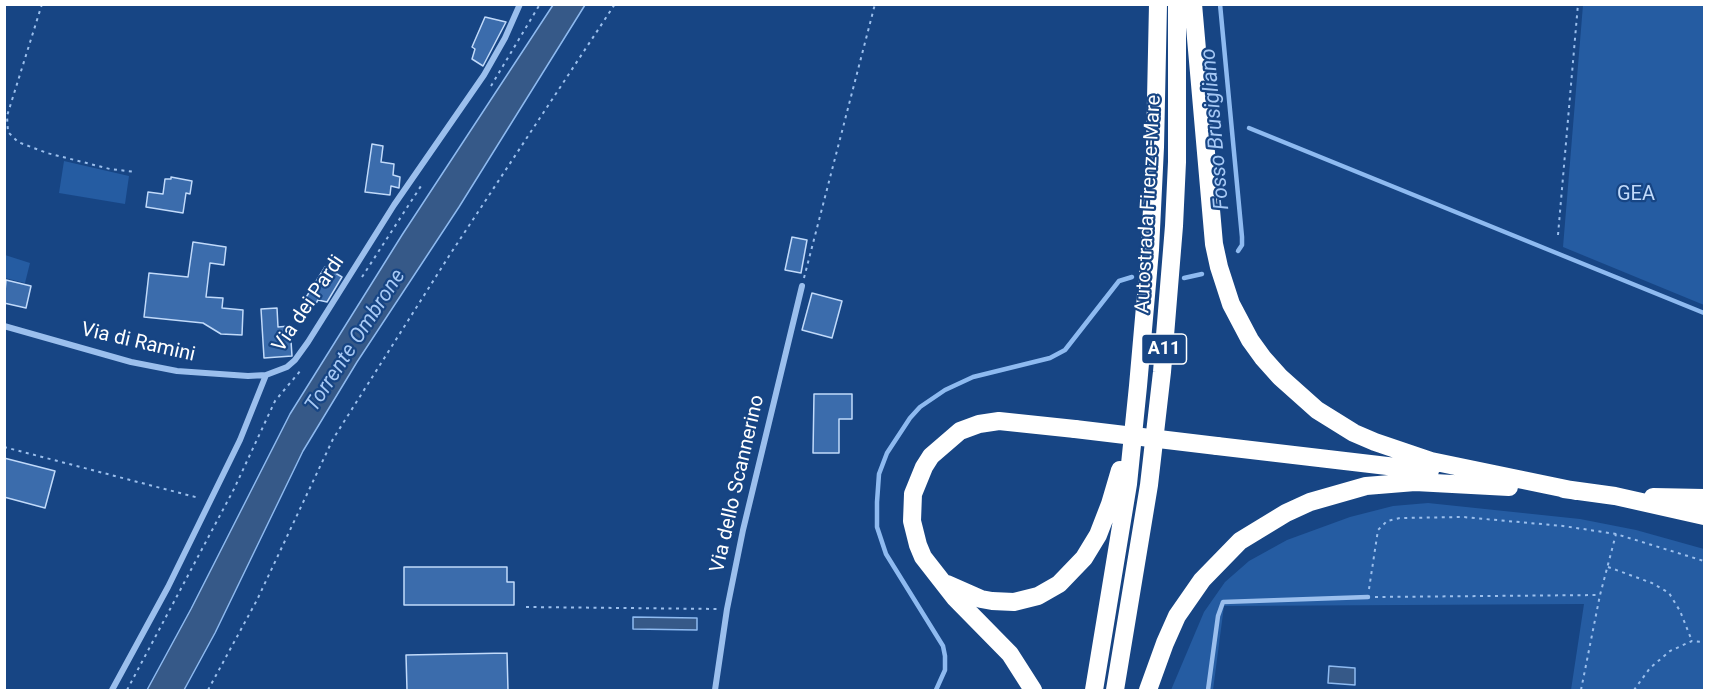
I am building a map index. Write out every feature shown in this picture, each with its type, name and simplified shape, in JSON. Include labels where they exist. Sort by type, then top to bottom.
[{"type":"highway","name":"Autostrada Firenze-Mare","points":[[1095,690],[1128,484],[1138,386],[1150,250],[1158,4]]},
{"type":"highway","name":"Autostrada Firenze-Mare","points":[[1115,690],[1149,485],[1162,372],[1175,215],[1177,4]]},
{"type":"highway","points":[[1193,4],[1214,244],[1231,303],[1250,340],[1263,358],[1280,377],[1317,410],[1354,433],[1375,442],[1431,461],[1576,491]]},
{"type":"highway","points":[[942,582],[981,599],[992,602],[1014,602],[1038,596],[1067,576],[1084,558],[1104,521],[1116,485],[1138,386]]},
{"type":"highway","points":[[1034,690],[1010,654],[942,582],[923,557],[912,521],[914,494],[924,467],[931,456],[960,431],[989,422],[1010,421],[1389,465],[1615,496],[1704,516]]},
{"type":"highway","points":[[1148,690],[1177,616],[1196,588],[1220,559],[1240,541],[1286,513],[1340,492],[1394,483],[1438,482],[1576,491]]},
{"type":"highway","points":[[1615,496],[1704,498]]},
{"type":"street","name":"Via dei Pardi","points":[[112,690],[168,587],[240,440],[266,375],[282,370],[291,364],[308,342],[394,205],[484,75],[505,38],[520,4]]},
{"type":"street","name":"Via dello Scannerino","points":[[715,690],[727,609],[743,530],[802,286]]},
{"type":"street","name":"Via di Ramini","points":[[4,326],[157,368],[203,374],[266,375]]},
{"type":"lane","points":[[1208,690],[1218,616],[1223,602],[1368,597]]},
{"type":"path","points":[[42,4],[7,116],[8,132],[18,142],[47,153],[111,169],[136,172]]},
{"type":"path","points":[[491,86],[540,4]]},
{"type":"path","points":[[208,690],[262,591],[333,439],[449,256],[615,4]]},
{"type":"path","points":[[802,286],[875,4]]},
{"type":"path","points":[[1558,235],[1578,4]]},
{"type":"path","points":[[362,278],[425,179]]},
{"type":"path","points":[[127,690],[234,489],[275,401],[301,370]]},
{"type":"path","points":[[4,447],[210,501]]},
{"type":"path","points":[[1600,595],[1368,597],[1376,534],[1380,526],[1392,520],[1416,517],[1463,517],[1563,526],[1616,534],[1704,561]]},
{"type":"path","points":[[1581,690],[1600,595],[1616,534]]},
{"type":"path","points":[[1608,567],[1660,586],[1669,593],[1680,611],[1692,641]]},
{"type":"path","points":[[526,607],[727,609]]},
{"type":"path","points":[[1634,690],[1659,659],[1681,645],[1692,641],[1704,642]]},
{"type":"green space","name":"GEA","points":[[1583,5],[1704,5],[1704,305],[1563,247]]},
{"type":"green space","points":[[64,161],[129,176],[125,204],[59,193]]},
{"type":"green space","points":[[5,255],[30,263],[25,283],[5,278]]},
{"type":"green space","points":[[1428,503],[1580,519],[1636,530],[1704,549],[1704,690],[1571,690],[1584,604],[1224,606],[1213,690],[1171,690],[1204,612],[1225,582],[1249,561],[1287,540],[1350,517],[1393,506]]},
{"type":"water","name":"Torrente Ombrone","points":[[553,5],[585,5],[459,207],[357,362],[303,451],[215,633],[184,690],[147,690],[191,609],[290,414],[402,235]]},
{"type":"water","points":[[633,617],[697,618],[697,630],[633,629]]},
{"type":"water","points":[[1329,666],[1355,668],[1355,685],[1328,683]]},
{"type":"building","points":[[485,17],[506,22],[483,66],[472,59],[475,49],[472,47]]},
{"type":"building","points":[[372,144],[383,146],[381,162],[394,164],[393,175],[400,177],[399,188],[391,186],[390,195],[365,192]]},
{"type":"building","points":[[171,177],[192,181],[190,194],[186,193],[183,213],[146,207],[148,192],[163,194],[165,179],[171,179]]},
{"type":"building","points":[[792,237],[807,240],[801,273],[785,270]]},
{"type":"building","points":[[193,242],[226,247],[224,265],[210,263],[206,297],[223,298],[222,308],[243,310],[242,335],[221,334],[203,323],[144,317],[149,273],[188,277]]},
{"type":"building","points":[[325,267],[342,277],[327,302],[318,300],[315,305],[305,299]]},
{"type":"building","points":[[6,280],[31,286],[26,308],[4,303]]},
{"type":"building","points":[[812,293],[842,301],[832,338],[802,330]]},
{"type":"building","points":[[277,308],[278,327],[290,326],[292,356],[264,358],[261,309]]},
{"type":"building","points":[[814,394],[852,394],[852,419],[839,419],[839,453],[813,453]]},
{"type":"building","points":[[4,458],[55,471],[45,508],[4,497]]},
{"type":"building","points":[[404,567],[507,567],[507,582],[514,582],[514,605],[404,605]]},
{"type":"building","points":[[507,653],[508,690],[407,690],[406,655]]},
{"type":"waterway","name":"Fosso Brusigliano","points":[[1220,4],[1242,237],[1242,245],[1238,251]]},
{"type":"waterway","points":[[1249,128],[1704,313]]},
{"type":"waterway","name":"Fosso Brusigliano","points":[[1184,278],[1202,274]]},
{"type":"waterway","name":"Fosso Brusigliano","points":[[936,690],[945,670],[943,646],[886,554],[877,527],[879,474],[887,453],[920,407],[945,390],[973,377],[1050,358],[1065,350],[1119,281],[1132,277]]}]
